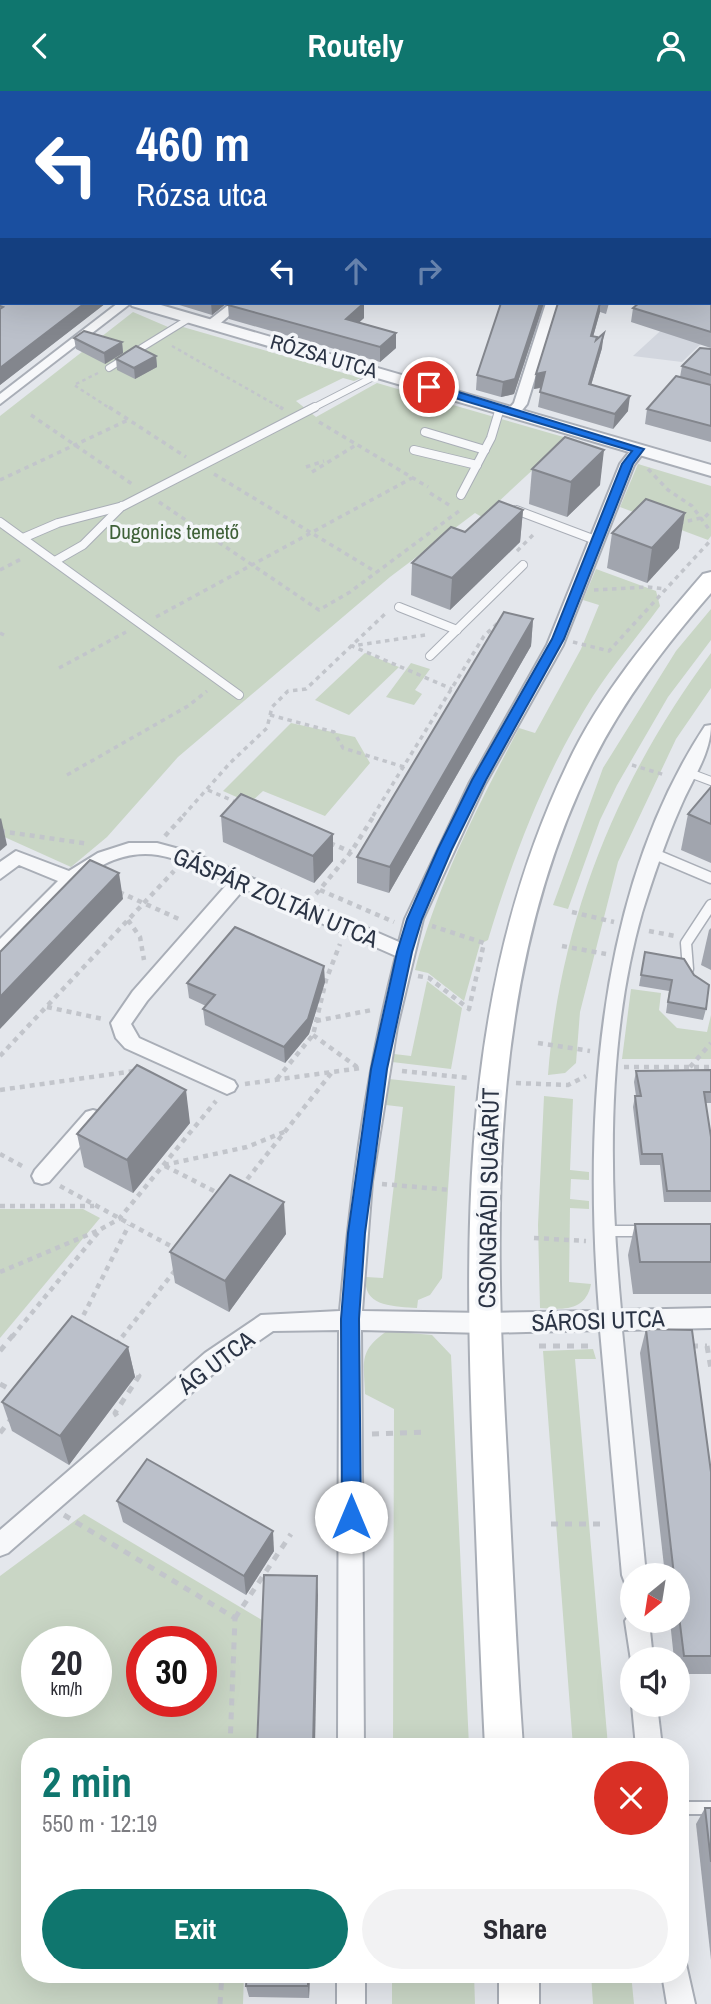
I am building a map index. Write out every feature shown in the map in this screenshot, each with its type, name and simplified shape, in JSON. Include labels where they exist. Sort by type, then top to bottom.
[{"type":"main road","name":"CSONGRÁDI SUGÁRÚT","points":[[504,1738],[485,1323],[483,1183],[490,1080],[511,959],[546,842],[578,765],[600,725],[667,630],[711,579]]},
{"type":"main road","points":[[519,1983],[519,2004]]},
{"type":"street","points":[[0,400],[122,305]]},
{"type":"street","name":"RÓZSA UTCA","points":[[145,305],[507,409],[641,457],[711,471]]},
{"type":"street","points":[[212,324],[236,305]]},
{"type":"street","points":[[507,409],[520,404],[551,305]]},
{"type":"street","points":[[351,1738],[350,1319],[362,1182],[390,1014],[404,952],[413,924],[477,784],[558,639],[627,464],[641,457]]},
{"type":"street","points":[[633,1563],[608,1318],[603,1163],[608,1060],[628,926],[652,853],[685,776],[711,730]]},
{"type":"street","name":"GÁSPÁR ZOLTÁN UTCA","points":[[0,951],[71,879],[93,861],[119,851],[156,848],[188,857],[404,952]]},
{"type":"street","points":[[0,873],[16,857],[71,879]]},
{"type":"street","points":[[227,1086],[132,1043],[123,1033],[121,1023],[140,996],[241,880]]},
{"type":"street","points":[[134,1071],[152,1051]]},
{"type":"street","points":[[42,1176],[106,1103]]},
{"type":"street","name":"SÁROSI UTCA","points":[[485,1323],[608,1318],[707,1318]]},
{"type":"street","name":"ÁG UTCA","points":[[0,1545],[213,1360],[269,1322],[350,1319],[485,1323]]},
{"type":"street","points":[[646,1717],[648,1738]]},
{"type":"street","points":[[351,1983],[351,2004]]},
{"type":"street","points":[[678,1983],[681,2004]]},
{"type":"lane","points":[[108,368],[190,318]]},
{"type":"lane","points":[[55,561],[83,545],[123,506],[381,373]]},
{"type":"lane","points":[[461,495],[507,409]]},
{"type":"lane","points":[[425,432],[485,450]]},
{"type":"lane","points":[[414,450],[477,465]]},
{"type":"lane","points":[[23,538],[58,523],[123,506]]},
{"type":"lane","points":[[516,510],[598,541]]},
{"type":"lane","points":[[0,521],[239,695]]},
{"type":"lane","points":[[430,656],[523,565]]},
{"type":"lane","points":[[397,606],[457,630]]},
{"type":"lane","points":[[685,776],[711,781]]},
{"type":"lane","points":[[652,853],[711,878]]},
{"type":"lane","points":[[692,975],[683,956],[686,938],[711,905]]},
{"type":"lane","points":[[606,1236],[660,1231]]},
{"type":"lane","points":[[689,1808],[711,1808]]},
{"type":"path","points":[[156,340],[357,444],[428,487]]},
{"type":"path","points":[[32,415],[319,610],[350,592],[460,512],[430,493]]},
{"type":"path","points":[[0,480],[128,420]]},
{"type":"path","points":[[306,467],[357,444]]},
{"type":"path","points":[[641,457],[668,490],[692,506],[711,532]]},
{"type":"path","points":[[312,472],[323,466],[324,461]]},
{"type":"path","points":[[59,668],[412,478]]},
{"type":"path","points":[[674,524],[701,518],[711,511]]},
{"type":"path","points":[[508,559],[547,522]]},
{"type":"path","points":[[558,639],[609,651],[711,540]]},
{"type":"path","points":[[0,570],[39,549]]},
{"type":"path","points":[[579,586],[606,593],[653,585],[665,589]]},
{"type":"path","points":[[156,848],[230,763],[267,728],[272,707],[288,691],[306,689],[397,606]]},
{"type":"path","points":[[304,908],[351,852],[484,636],[503,617],[514,621]]},
{"type":"path","points":[[352,646],[457,630]]},
{"type":"path","points":[[352,646],[406,668],[421,680],[452,689]]},
{"type":"path","points":[[67,775],[188,706],[219,681]]},
{"type":"path","points":[[270,715],[334,732],[343,748],[404,767]]},
{"type":"path","points":[[632,765],[685,776]]},
{"type":"path","points":[[208,790],[244,806]]},
{"type":"path","points":[[0,831],[95,844],[119,851]]},
{"type":"path","points":[[327,842],[351,852]]},
{"type":"path","points":[[0,1056],[188,857]]},
{"type":"path","points":[[320,890],[413,924],[484,943],[469,1009],[429,978],[400,972]]},
{"type":"path","points":[[128,920],[140,937],[144,958],[140,996]]},
{"type":"path","points":[[277,1079],[313,1035],[326,980],[341,942],[351,928]]},
{"type":"path","points":[[314,974],[326,980]]},
{"type":"path","points":[[46,1007],[121,1023]]},
{"type":"path","points":[[316,1021],[368,1009],[390,1014]]},
{"type":"path","points":[[313,1035],[358,1068]]},
{"type":"path","points":[[538,1043],[608,1060],[711,1067]]},
{"type":"path","points":[[690,1067],[711,1043]]},
{"type":"path","points":[[535,1085],[568,1085],[608,1060]]},
{"type":"path","points":[[0,1090],[134,1071]]},
{"type":"path","points":[[236,1193],[332,1071]]},
{"type":"path","points":[[0,1272],[119,1219],[227,1086]]},
{"type":"path","points":[[164,1165],[247,1147],[284,1132]]},
{"type":"path","points":[[0,1154],[187,1255]]},
{"type":"path","points":[[164,1165],[230,1200]]},
{"type":"path","points":[[362,1182],[451,1190]]},
{"type":"path","points":[[242,1186],[254,1192]]},
{"type":"path","points":[[0,1206],[97,1206]]},
{"type":"path","points":[[78,1327],[129,1225]]},
{"type":"path","points":[[0,1351],[101,1229]]},
{"type":"path","points":[[534,1238],[606,1236]]},
{"type":"path","points":[[107,1356],[179,1266]]},
{"type":"path","points":[[707,1318],[711,1369]]},
{"type":"path","points":[[126,1435],[115,1413],[139,1376],[129,1369]]},
{"type":"path","points":[[0,1384],[18,1394]]},
{"type":"path","points":[[0,1433],[13,1416]]},
{"type":"path","points":[[351,1435],[427,1432]]},
{"type":"path","points":[[46,1505],[235,1618]]},
{"type":"path","points":[[551,1524],[630,1524]]},
{"type":"path","points":[[230,1738],[235,1618],[291,1534]]},
{"type":"path","points":[[220,2004],[221,1983]]},
{"type":"shaded area","points":[[680,313],[711,334],[682,362],[633,356]]},
{"type":"green space","name":"Dugonics temető","points":[[133,312],[175,330],[183,327],[361,378],[354,381],[343,378],[296,401],[316,417],[377,383],[567,438],[482,517],[475,513],[390,577],[178,757],[107,837],[71,867],[0,835],[0,416]]},
{"type":"green space","points":[[638,464],[711,486],[711,536],[708,540],[620,507]]},
{"type":"green space","points":[[596,569],[656,591],[660,606],[601,684],[560,754],[520,845],[488,940],[480,944],[464,1001],[428,973],[415,970],[424,938],[460,846],[519,728],[535,733],[581,649],[599,605],[583,600]]},
{"type":"green space","points":[[711,609],[711,640],[668,697],[617,785],[600,820],[568,909],[553,905],[603,768],[676,651]]},
{"type":"green space","points":[[365,653],[399,667],[349,715],[315,700]]},
{"type":"green space","points":[[711,653],[711,688],[676,739],[618,862],[580,1012],[576,1063],[565,1073],[548,1075],[565,961],[599,852],[648,750]]},
{"type":"green space","points":[[411,663],[430,669],[415,690],[422,694],[414,705],[386,697]]},
{"type":"green space","points":[[291,723],[355,737],[370,763],[325,816],[263,791],[250,803],[223,791]]},
{"type":"green space","points":[[427,981],[462,1008],[451,1069],[392,1062],[394,1054],[411,1056]]},
{"type":"green space","points":[[631,989],[661,993],[659,1010],[677,1028],[707,1032],[711,1015],[711,1059],[622,1059]]},
{"type":"green space","points":[[389,1079],[455,1086],[442,1278],[430,1295],[418,1300],[417,1308],[381,1303],[369,1294],[366,1287],[366,1277],[383,1278],[403,1107],[386,1105]]},
{"type":"green space","points":[[544,1096],[573,1099],[570,1170],[589,1172],[589,1180],[571,1179],[570,1199],[589,1201],[589,1209],[570,1208],[569,1282],[591,1284],[579,1304],[557,1309],[540,1308],[538,1225]]},
{"type":"green space","points":[[0,1209],[83,1209],[100,1218],[0,1338]]},
{"type":"green space","points":[[387,1331],[432,1335],[451,1355],[469,1738],[393,1738],[394,1409],[365,1394],[364,1373],[367,1351]]},
{"type":"green space","points":[[593,1349],[596,1359],[575,1359],[607,1738],[572,1738],[543,1351]]},
{"type":"green space","points":[[84,1514],[262,1620],[256,1738],[21,1738],[21,1983],[244,1983],[243,2004],[0,2004],[0,1576]]},
{"type":"green space","points":[[392,1983],[474,1983],[475,2004],[392,2004]]},
{"type":"green space","points":[[592,1983],[632,1983],[634,2004],[593,2004]]},
{"type":"building","points":[[82,305],[0,368],[0,309],[3,307],[0,306]]},
{"type":"building","points":[[228,305],[362,305],[346,319],[396,333],[380,347]]},
{"type":"building","points":[[500,305],[539,305],[515,379],[503,382],[477,375]]},
{"type":"building","points":[[557,305],[599,305],[591,336],[597,337],[596,340],[604,333],[589,384],[630,396],[615,414],[540,392],[545,372],[536,374]]},
{"type":"building","points":[[637,305],[711,305],[711,332],[633,308]]},
{"type":"building","points":[[84,331],[122,342],[104,353],[74,338]]},
{"type":"building","points":[[136,346],[156,356],[134,368],[116,359]]},
{"type":"building","points":[[700,348],[711,349],[711,375],[682,366]]},
{"type":"building","points":[[676,376],[711,385],[711,426],[647,409]]},
{"type":"building","points":[[565,437],[604,450],[571,482],[532,469]]},
{"type":"building","points":[[646,499],[685,513],[652,548],[612,533]]},
{"type":"building","points":[[499,501],[523,510],[452,578],[412,563],[451,527],[465,532]]},
{"type":"building","points":[[504,612],[533,619],[390,867],[357,857]]},
{"type":"building","points":[[711,787],[711,824],[688,814]]},
{"type":"building","points":[[241,794],[333,834],[313,856],[221,816]]},
{"type":"building","points":[[90,860],[119,873],[0,997],[0,952]]},
{"type":"building","points":[[235,927],[324,966],[308,1019],[284,1047],[203,1009],[215,995],[187,983]]},
{"type":"building","points":[[645,952],[684,959],[694,975],[709,985],[706,1009],[668,1002],[672,980],[641,975]]},
{"type":"building","points":[[137,1065],[186,1090],[127,1160],[77,1134]]},
{"type":"building","points":[[711,1070],[711,1092],[704,1092],[711,1137],[711,1191],[667,1191],[662,1154],[642,1154],[635,1096],[641,1096],[636,1071]]},
{"type":"building","points":[[230,1175],[284,1202],[225,1281],[170,1252]]},
{"type":"building","points":[[635,1224],[711,1224],[711,1262],[640,1262]]},
{"type":"building","points":[[72,1316],[128,1347],[60,1436],[2,1402]]},
{"type":"building","points":[[646,1329],[692,1330],[711,1472],[711,1656],[690,1656],[690,1647],[683,1647],[681,1633],[690,1633],[690,1563],[673,1563]]},
{"type":"building","points":[[147,1459],[273,1531],[244,1576],[117,1501]]},
{"type":"building","points":[[264,1575],[317,1576],[313,1738],[257,1738]]},
{"type":"building","points":[[705,1808],[711,1808],[711,1862]]},
{"type":"building","points":[[246,1983],[308,1983],[308,1986],[246,1986]]},
{"type":"route","points":[[351,1517],[350,1319],[356,1233],[379,1069],[404,952],[414,919],[445,849],[479,780],[558,639],[612,509],[627,464],[639,449],[429,387]]}]
